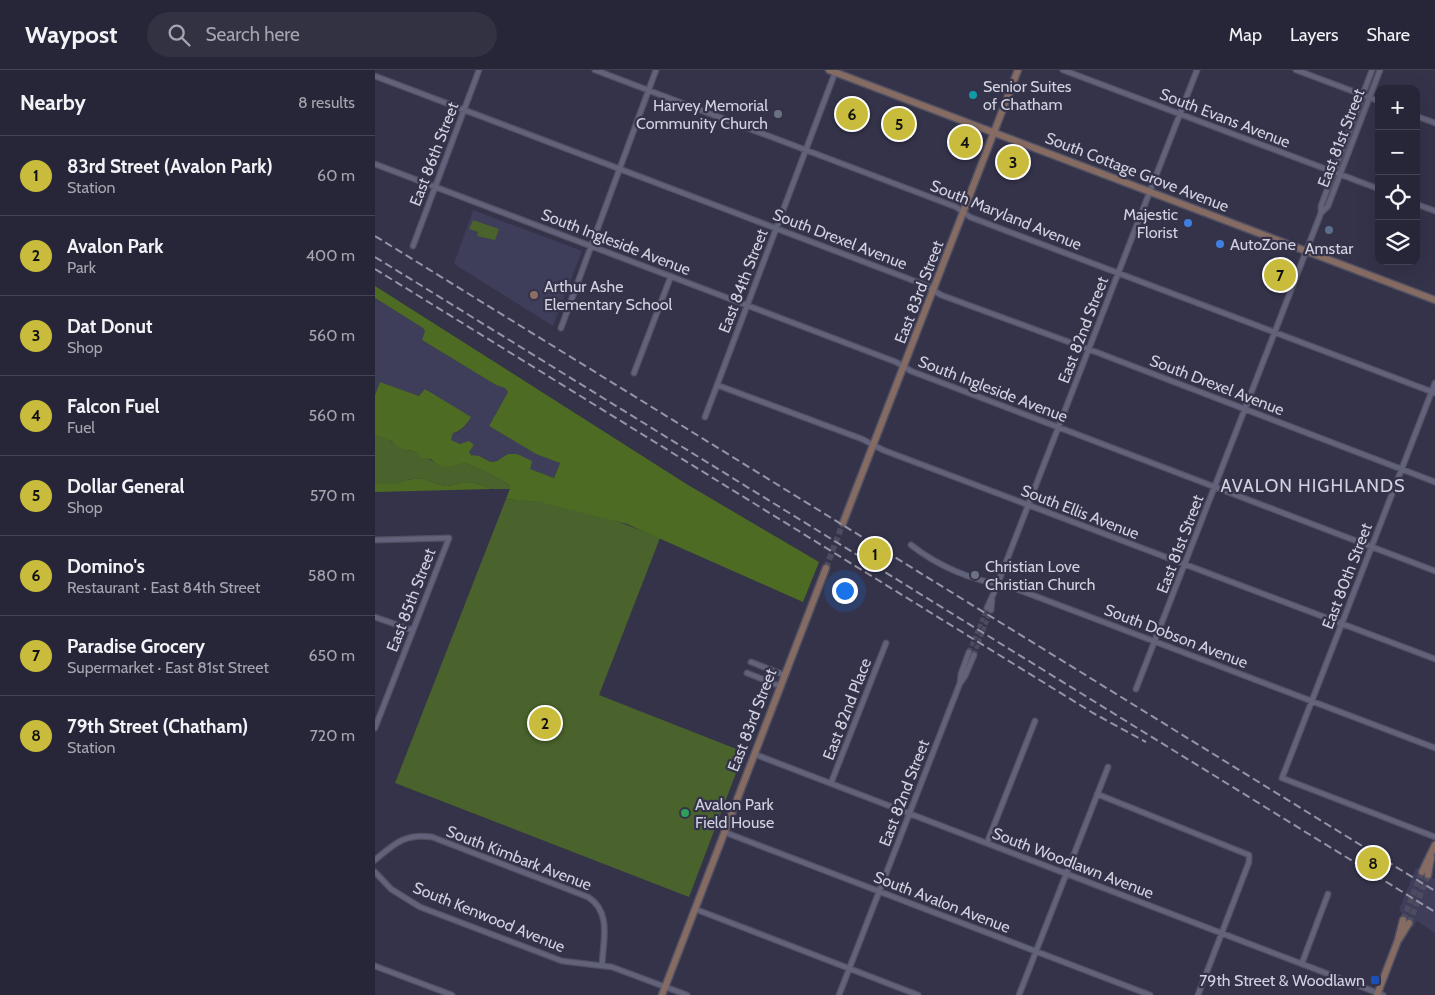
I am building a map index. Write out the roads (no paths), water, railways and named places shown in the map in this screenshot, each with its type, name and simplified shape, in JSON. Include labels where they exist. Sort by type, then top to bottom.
[{"type":"street","name":"East 86th Street","points":[[413,246],[479,70]]},
{"type":"street","name":"South Maryland Avenue","points":[[595,70],[956,207],[970,217],[1433,393]]},
{"type":"street","points":[[561,328],[656,70]]},
{"type":"street","name":"East 83rd Street","points":[[843,523],[1018,70]]},
{"type":"street","name":"South Evans Avenue","points":[[1063,70],[1375,188]]},
{"type":"street","name":"East 82nd Street","points":[[989,609],[1197,70]]},
{"type":"street","points":[[1296,70],[1375,100]]},
{"type":"street","name":"East 81st Street","points":[[1136,689],[1307,252],[1321,213],[1321,206],[1371,70]]},
{"type":"street","name":"East 81st Street","points":[[1321,213],[1328,206],[1380,70]]},
{"type":"street","name":"South Cottage Grove Avenue","points":[[833,71],[1435,300]]},
{"type":"street","name":"East 84th Street","points":[[705,417],[806,150],[833,71]]},
{"type":"street","name":"South Drexel Avenue","points":[[375,76],[925,285],[941,295],[1435,482]]},
{"type":"street","points":[[1420,117],[1435,123]]},
{"type":"street","name":"South Ingleside Avenue","points":[[375,164],[895,362],[911,371],[1059,428],[1435,570]]},
{"type":"street","points":[[1420,205],[1435,211]]},
{"type":"street","points":[[634,373],[671,276]]},
{"type":"street","name":"East 80th Street","points":[[1435,383],[1433,393],[1282,778],[1435,837]]},
{"type":"street","name":"South Ellis Avenue","points":[[717,385],[862,439],[883,450],[1435,659]]},
{"type":"street","name":"East 85th Street","points":[[375,540],[449,538],[375,728]]},
{"type":"street","name":"South Dobson Avenue","points":[[911,545],[929,559],[942,565],[989,583],[1006,585],[1435,748]]},
{"type":"street","name":"East 83rd Street","points":[[662,995],[826,568]]},
{"type":"street","points":[[375,617],[412,630]]},
{"type":"street","name":"East 82nd Place","points":[[831,783],[886,643]]},
{"type":"street","name":"East 82nd Street","points":[[839,995],[960,683],[965,676],[971,653]]},
{"type":"street","points":[[751,662],[784,675]]},
{"type":"street","points":[[747,673],[780,686]]},
{"type":"street","points":[[987,843],[1035,721]]},
{"type":"street","name":"South Woodlawn Avenue","points":[[754,754],[1379,994]]},
{"type":"street","points":[[1019,995],[1108,767]]},
{"type":"street","points":[[1097,794],[1249,855],[1249,862],[1198,995]]},
{"type":"street","name":"South Avalon Avenue","points":[[724,832],[1150,995]]},
{"type":"street","name":"South Kimbark Avenue","points":[[375,860],[399,841],[415,836],[432,837],[588,897],[599,907],[605,922],[602,965]]},
{"type":"street","points":[[1425,873],[1430,870],[1431,856],[1435,845]]},
{"type":"street","name":"South Kenwood Avenue","points":[[375,872],[391,889],[420,907],[562,961],[602,965],[623,970],[687,995]]},
{"type":"street","points":[[1302,963],[1328,894]]},
{"type":"street","points":[[695,909],[918,995]]},
{"type":"street","points":[[1379,994],[1406,922]]},
{"type":"street","points":[[375,966],[451,995]]},
{"type":"tunnel","points":[[826,568],[843,523]]},
{"type":"tunnel","points":[[969,652],[987,608]]},
{"type":"tunnel","points":[[974,655],[991,610]]},
{"type":"tunnel","points":[[1403,920],[1422,872]]},
{"type":"tunnel","points":[[1409,923],[1428,875]]},
{"type":"railway","points":[[375,236],[1435,891]]},
{"type":"railway","points":[[375,257],[1435,912]]},
{"type":"railway","points":[[375,269],[1093,713],[1146,742]]},
{"type":"place","name":"Senior Suites of Chatham","points":[[973,95]]},
{"type":"place","name":"Harvey Memorial Community Church","points":[[778,114]]},
{"type":"place","name":"Domino's","points":[[852,114]]},
{"type":"place","name":"Dollar General","points":[[899,124]]},
{"type":"place","name":"Falcon Fuel","points":[[965,142]]},
{"type":"place","name":"Dat Donut","points":[[1013,162]]},
{"type":"place","name":"Majestic Florist","points":[[1188,223]]},
{"type":"place","name":"Amstar","points":[[1329,230]]},
{"type":"place","name":"AutoZone","points":[[1220,244]]},
{"type":"place","name":"Paradise Grocery","points":[[1280,275]]},
{"type":"place","name":"Arthur Ashe Elementary School","points":[[534,295]]},
{"type":"place","name":"83rd Street (Avalon Park)","points":[[875,554]]},
{"type":"place","name":"Christian Love Christian Church","points":[[975,575]]},
{"type":"place","name":"Avalon Park","points":[[545,723]]},
{"type":"place","name":"Avalon Park Field House","points":[[685,813]]},
{"type":"place","name":"79th Street (Chatham)","points":[[1373,863]]},
{"type":"place","name":"79th Street & Woodlawn","points":[[1375,980]]},
{"type":"district","name":"AVALON HIGHLANDS","points":[[1313,486]]}]
